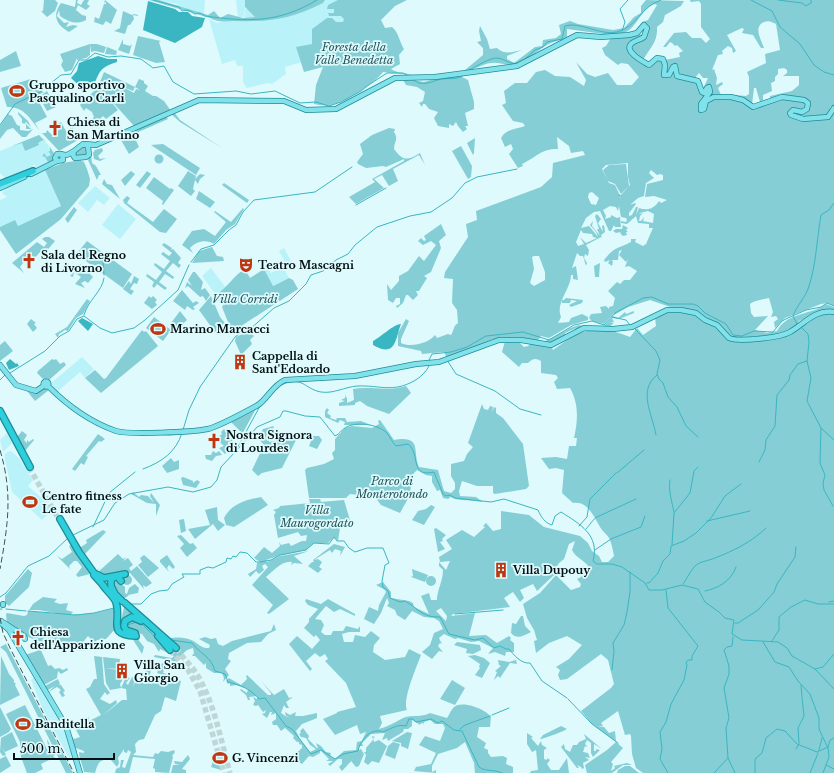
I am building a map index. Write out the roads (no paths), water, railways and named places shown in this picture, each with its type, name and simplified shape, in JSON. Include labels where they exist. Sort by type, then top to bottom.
[{"type":"highway","points":[[1,186],[33,171]]},
{"type":"highway","points":[[0,411],[29,467],[0,415]]},
{"type":"highway","points":[[60,519],[73,544],[94,573],[121,602],[145,624],[173,649],[121,602],[110,583],[115,576],[120,580]]},
{"type":"highway","points":[[73,544],[115,600],[121,602]]},
{"type":"highway","points":[[94,573],[104,578],[125,574]]},
{"type":"highway","points":[[121,602],[116,626],[118,632],[123,635],[136,635],[126,630],[125,622],[134,618],[145,624]]},
{"type":"main road","points":[[56,160],[57,154],[68,154],[74,151],[81,144],[96,145],[196,101],[274,100],[289,102],[311,110],[336,109],[363,96],[390,80],[411,77],[435,77],[520,65],[577,35],[603,37],[629,35],[637,33],[642,26],[645,25],[646,29],[644,37],[631,44],[631,52],[650,65],[657,58],[663,59],[665,64],[664,75],[669,75],[675,66],[677,76],[698,81],[702,92],[704,93],[709,87],[710,92],[701,104],[701,110],[704,109],[706,101],[714,97],[741,99],[753,107],[782,97],[804,100],[808,103],[807,109],[802,112],[793,110],[790,113],[791,115],[801,118],[828,117],[834,108]]},
{"type":"main road","points":[[86,144],[89,148],[90,154]]},
{"type":"main road","points":[[1,186],[56,160],[63,161],[86,157],[96,145]]},
{"type":"main road","points":[[74,151],[73,155],[76,158]]},
{"type":"main road","points":[[62,154],[64,157],[63,161]]},
{"type":"main road","points":[[1,186],[56,160]]},
{"type":"main road","points":[[0,365],[16,385],[32,391],[46,386],[94,422],[121,432],[183,431],[208,429],[257,405],[277,384],[285,380],[355,376],[447,360],[499,340],[521,340],[551,345],[584,328],[613,329],[633,327],[663,311],[672,310],[700,314],[705,320],[717,325],[726,336],[732,340],[745,340],[779,336],[791,332],[799,325],[824,312],[834,312]]},
{"type":"main road","points":[[1,622],[24,636],[26,640],[23,654]]},
{"type":"main road","points":[[1,622],[7,628],[66,726],[80,773]]},
{"type":"main road","points":[[17,644],[26,640]]},
{"type":"waterway","points":[[153,0],[179,7],[182,11],[188,10],[195,14],[200,13],[205,16],[249,20],[276,17],[290,13],[317,0]]},
{"type":"waterway","points":[[622,31],[625,22],[620,9],[628,0]]},
{"type":"waterway","points":[[524,60],[535,50],[543,47],[547,42],[562,39],[565,26],[577,25],[604,32],[617,32],[629,26],[648,7],[661,0]]},
{"type":"waterway","points":[[751,0],[772,11],[780,27],[800,44],[814,65],[824,72],[834,75]]},
{"type":"waterway","points":[[778,0],[802,3],[806,6],[811,3],[811,0]]},
{"type":"waterway","points":[[0,125],[15,104],[40,92],[61,75],[71,74],[79,60],[86,60],[95,53],[108,57],[121,56],[141,59],[153,68],[164,66],[173,82],[194,94],[236,91],[251,94],[275,91],[300,103],[316,102],[329,106],[341,102],[361,91],[387,73],[403,73],[409,76]]},
{"type":"waterway","points":[[469,70],[495,58],[508,62],[519,63]]},
{"type":"waterway","points":[[412,79],[416,82],[423,83],[456,78],[464,75]]},
{"type":"waterway","points":[[191,262],[201,249],[214,245],[236,225],[243,212],[254,200],[315,192],[352,167]]},
{"type":"waterway","points":[[183,430],[189,410],[200,387],[235,337],[243,331],[249,330],[274,308],[289,301],[306,284],[311,275],[323,271],[336,260],[348,254],[355,245],[377,227],[410,216],[431,212],[452,198],[465,183],[477,177],[517,169]]},
{"type":"waterway","points":[[356,205],[386,188]]},
{"type":"waterway","points":[[797,324],[793,316],[808,290],[815,260],[821,215],[829,210],[834,203]]},
{"type":"waterway","points":[[96,249],[94,253],[103,261],[104,275]]},
{"type":"waterway","points":[[10,373],[45,351],[60,336],[69,331],[77,319],[84,316],[100,328],[112,333],[134,328],[178,290],[189,265]]},
{"type":"waterway","points":[[84,315],[101,288],[104,278]]},
{"type":"waterway","points":[[429,360],[432,354],[451,352],[467,347],[486,336],[523,332],[549,340],[574,325],[592,321],[604,325],[615,313],[643,298],[652,297],[668,304],[693,304],[698,306],[705,313],[726,324],[733,335],[742,336],[754,331],[773,332],[782,321],[806,310],[821,307],[827,303],[834,306]]},
{"type":"waterway","points":[[612,317],[626,320],[630,325]]},
{"type":"waterway","points":[[801,327],[808,334],[809,342],[807,361],[811,378],[807,401],[821,428],[820,463],[825,475],[823,483],[824,490],[833,506]]},
{"type":"waterway","points":[[634,328],[656,351],[660,360],[657,374],[659,379],[663,383],[668,397],[677,407],[686,426],[698,437]]},
{"type":"waterway","points":[[447,360],[456,374],[495,391],[520,409],[541,415]]},
{"type":"waterway","points":[[759,462],[765,450],[766,440],[775,426],[777,395],[789,380],[790,375],[798,364],[807,361]]},
{"type":"waterway","points":[[281,385],[294,381],[321,392],[357,386],[392,388],[406,385],[414,381],[419,378],[429,366]]},
{"type":"waterway","points":[[0,380],[5,375]]},
{"type":"waterway","points":[[656,435],[647,396],[651,381],[657,375]]},
{"type":"waterway","points":[[73,535],[104,520],[115,503],[129,494],[168,487],[193,492],[211,487],[217,480],[221,467],[235,452],[260,406]]},
{"type":"waterway","points":[[237,450],[257,427],[280,417],[283,411],[305,416],[320,417],[335,436],[349,426],[366,424],[378,427],[387,433],[396,446],[408,444],[412,448],[418,468],[421,472],[434,472],[443,494],[446,496],[450,495],[455,498],[491,502],[504,499],[538,510],[540,515],[547,523],[552,525],[555,516],[561,512],[587,531],[594,544],[593,561],[597,564],[612,564],[622,567],[645,583],[649,590],[662,590],[682,585],[698,589],[705,602],[725,618],[734,620],[732,634],[742,640],[778,642],[787,648],[792,656],[815,669],[834,689]]},
{"type":"waterway","points":[[821,428],[834,440]]},
{"type":"waterway","points":[[143,469],[167,456],[176,446],[182,433]]},
{"type":"waterway","points":[[617,473],[644,450]]},
{"type":"waterway","points":[[672,545],[674,513],[690,493],[694,471],[698,467]]},
{"type":"waterway","points":[[93,527],[109,493],[135,472]]},
{"type":"waterway","points":[[579,526],[587,517],[590,499],[616,473]]},
{"type":"waterway","points":[[670,480],[670,492],[674,512]]},
{"type":"waterway","points":[[647,583],[649,583],[658,573],[663,561],[670,554],[671,546],[684,541],[696,533],[711,518],[725,496],[741,484]]},
{"type":"waterway","points":[[586,529],[597,517],[636,499]]},
{"type":"waterway","points":[[707,521],[750,511]]},
{"type":"waterway","points":[[595,550],[611,539],[641,527],[645,516]]},
{"type":"waterway","points":[[683,584],[697,564],[742,546],[755,538],[766,528]]},
{"type":"waterway","points":[[130,604],[141,604],[151,594],[168,590],[172,584],[184,577],[182,574],[200,574],[200,570],[208,567],[213,568],[226,562],[227,558],[231,559],[233,556],[236,557],[240,552],[247,553],[256,562],[260,562],[271,560],[280,555],[306,550],[314,543],[329,544],[334,537],[337,541],[344,541],[349,548],[355,552],[367,548],[383,548],[389,563],[385,565],[382,581],[383,587],[388,591],[390,598],[400,602],[405,601],[429,616],[440,617],[449,634],[475,640],[483,638],[494,648],[500,646],[509,649],[521,661],[530,663],[542,681],[567,698]]},
{"type":"waterway","points":[[0,597],[6,593],[28,566],[49,556],[68,538]]},
{"type":"waterway","points":[[735,623],[738,623],[758,610],[774,592],[777,584],[795,557],[796,547]]},
{"type":"waterway","points":[[705,591],[715,588],[728,580],[736,567]]},
{"type":"waterway","points":[[612,670],[614,651],[613,643],[624,625],[627,612],[630,592],[630,572]]},
{"type":"waterway","points":[[666,590],[668,608],[698,646],[692,656],[692,660],[688,660],[686,663],[687,665],[684,680],[671,704],[666,722],[660,732],[662,749],[660,759],[668,773]]},
{"type":"waterway","points":[[772,641],[779,630],[779,617],[791,607],[805,600],[818,604],[834,604]]},
{"type":"waterway","points":[[829,602],[834,601]]},
{"type":"waterway","points":[[28,611],[76,615],[94,613],[114,608]]},
{"type":"waterway","points":[[6,609],[26,611]]},
{"type":"waterway","points":[[455,614],[503,610]]},
{"type":"waterway","points":[[127,625],[137,622]]},
{"type":"waterway","points":[[142,624],[156,638]]},
{"type":"waterway","points":[[714,773],[728,758],[726,728],[729,718],[724,688],[729,674],[729,666],[724,650],[727,647],[732,646],[733,637]]},
{"type":"waterway","points":[[171,640],[192,643],[208,658],[215,671],[225,674],[228,682],[245,688],[259,699],[265,698],[286,726],[292,729],[311,754],[321,750],[335,759],[343,754],[358,751],[363,740],[372,732],[383,732],[398,726],[406,726],[409,719],[413,719],[416,722],[431,719],[438,723],[442,721],[454,730],[462,731],[479,767],[502,773]]},
{"type":"waterway","points":[[763,642],[775,662],[789,667],[798,681],[810,694],[819,718],[819,729],[827,746]]},
{"type":"waterway","points":[[815,669],[823,667],[834,654]]},
{"type":"waterway","points":[[801,685],[802,696]]},
{"type":"waterway","points":[[799,743],[798,728],[804,716],[802,697]]},
{"type":"waterway","points":[[568,699],[592,724],[618,743]]},
{"type":"waterway","points":[[492,715],[509,708]]},
{"type":"waterway","points":[[460,729],[465,725],[490,716]]},
{"type":"waterway","points":[[755,773],[755,759],[762,753],[766,738],[777,729],[785,731],[797,744],[817,752],[828,747],[830,740],[834,738]]},
{"type":"waterway","points":[[819,750],[822,738]]},
{"type":"waterway","points":[[796,749],[799,744]]},
{"type":"waterway","points":[[823,773],[829,757],[828,747]]},
{"type":"waterway","points":[[810,773],[818,753]]},
{"type":"waterway","points":[[728,758],[735,773]]},
{"type":"waterway","points":[[826,765],[834,769]]},
{"type":"tunnel","points":[[29,467],[59,520]]},
{"type":"tunnel","points":[[176,648],[196,672],[204,687],[217,723],[230,773]]},
{"type":"tunnel","points":[[170,650],[188,670],[200,691],[224,773]]},
{"type":"railway","points":[[0,450],[7,481],[8,495],[7,524],[0,569]]},
{"type":"railway","points":[[0,618],[3,633],[12,652],[74,773]]},
{"type":"place","name":"Gruppo sportivo Pasqualino Carli","points":[[17,91]]},
{"type":"place","name":"Chiesa di San Martino","points":[[55,128]]},
{"type":"place","name":"Sala del Regno di Livorno","points":[[29,261]]},
{"type":"place","name":"Teatro Mascagni","points":[[246,265]]},
{"type":"place","name":"Marino Marcacci","points":[[158,329]]},
{"type":"place","name":"Cappella di Sant'Edoardo","points":[[240,362]]},
{"type":"place","name":"Nostra Signora di Lourdes","points":[[214,441]]},
{"type":"place","name":"Centro fitness Le fate","points":[[30,502]]},
{"type":"place","name":"Villa Dupouy","points":[[501,570]]},
{"type":"place","name":"Chiesa dell'Apparizione","points":[[18,638]]},
{"type":"place","name":"Villa San Giorgio","points":[[122,671]]},
{"type":"place","name":"Banditella","points":[[23,724]]},
{"type":"place","name":"G. Vincenzi","points":[[220,758]]},
{"type":"park label","name":"Foresta della Valle Benedetta","points":[[354,53]]},
{"type":"park label","name":"Villa Corridi","points":[[245,299]]},
{"type":"park label","name":"Parco di Monterotondo","points":[[392,487]]},
{"type":"park label","name":"Villa Maurogordato","points":[[317,516]]}]
